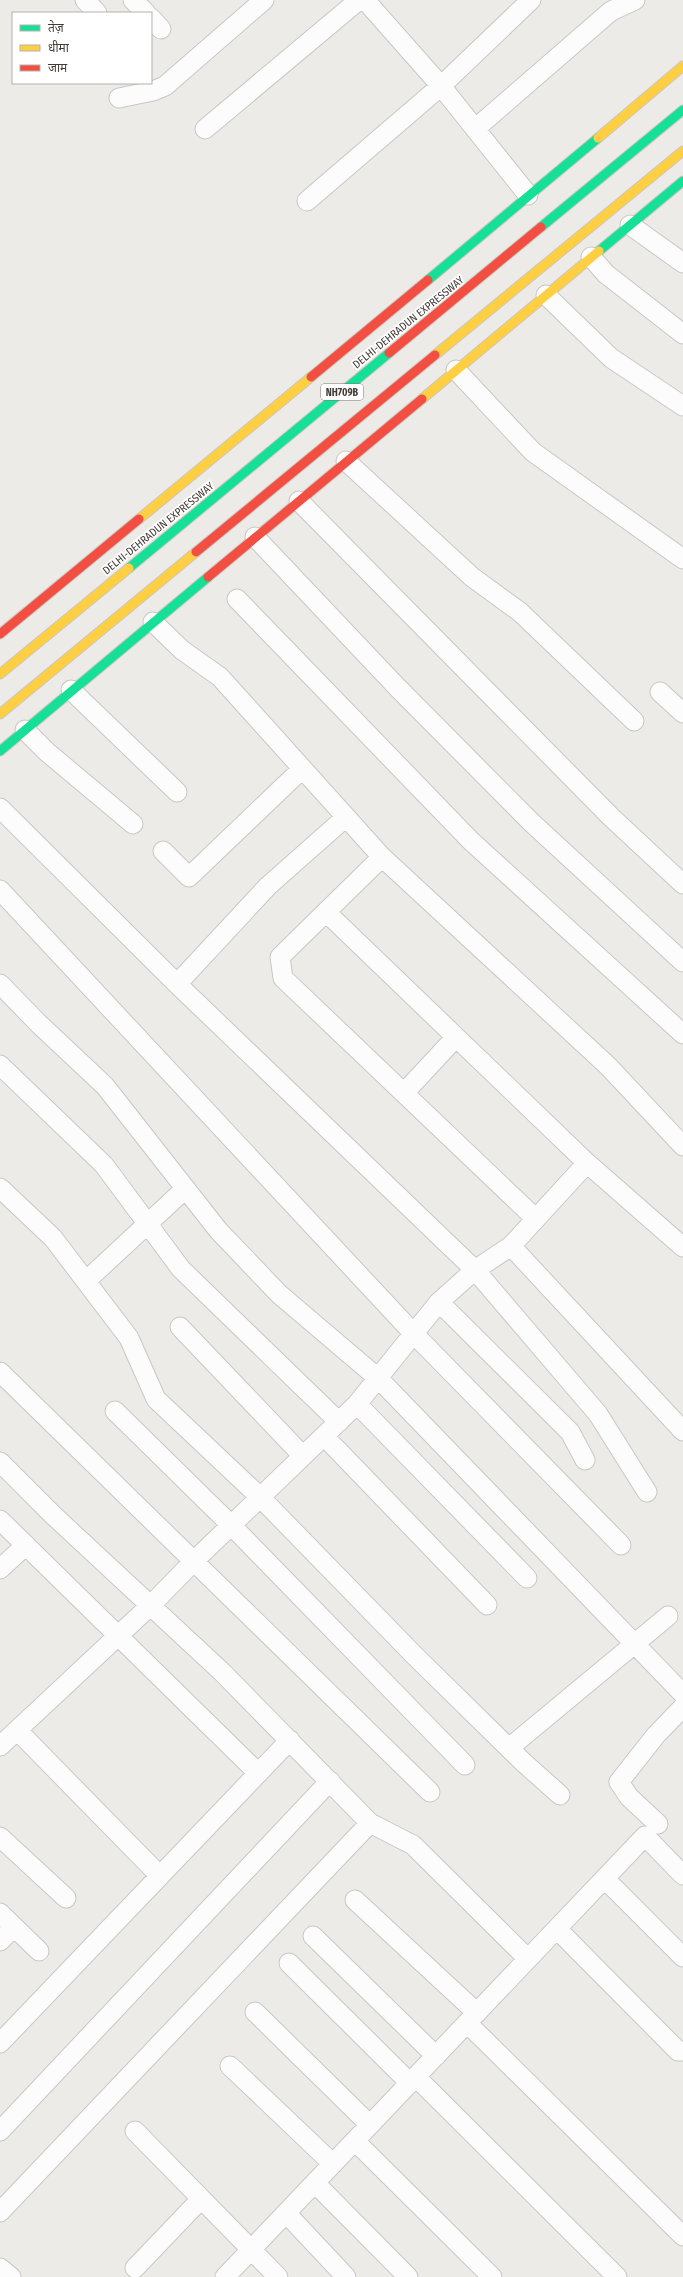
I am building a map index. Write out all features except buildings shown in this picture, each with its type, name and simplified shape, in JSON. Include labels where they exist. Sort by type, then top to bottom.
[{"type":"main road","points":[[0,634],[459,256],[528,195],[683,66]]},
{"type":"main road","name":"DELHI-DEHRADUN EXPRESSWAY","points":[[0,674],[683,110]]},
{"type":"main road","name":"NH709B","points":[[0,714],[683,151]]},
{"type":"main road","points":[[0,751],[36,741],[71,690],[160,628],[255,537],[683,181]]},
{"type":"street","points":[[85,0],[96,12]]},
{"type":"street","points":[[133,0],[145,12]]},
{"type":"street","points":[[119,98],[146,93],[165,86],[264,0]]},
{"type":"street","points":[[205,129],[359,0]]},
{"type":"street","points":[[365,0],[441,86],[528,195]]},
{"type":"street","points":[[307,201],[441,86],[531,0]]},
{"type":"street","points":[[475,129],[611,11],[635,0]]},
{"type":"street","points":[[630,225],[683,263]]},
{"type":"street","points":[[591,257],[606,274],[683,334]]},
{"type":"street","points":[[546,294],[611,358],[683,406]]},
{"type":"street","points":[[456,370],[533,452],[683,559]]},
{"type":"street","points":[[346,461],[472,577],[520,612],[634,721]]},
{"type":"street","points":[[299,501],[611,817],[683,884]]},
{"type":"street","points":[[255,537],[397,687],[530,822],[683,962]]},
{"type":"street","points":[[237,599],[471,841],[683,1034]]},
{"type":"street","points":[[160,628],[182,650],[220,677],[382,857],[608,1066],[681,1141]]},
{"type":"street","points":[[71,690],[177,792]]},
{"type":"street","points":[[660,692],[683,713]]},
{"type":"street","points":[[36,741],[133,824]]},
{"type":"street","points":[[163,851],[189,877],[302,769]]},
{"type":"street","points":[[0,808],[177,984],[474,1270],[598,1414],[647,1492]]},
{"type":"street","points":[[177,984],[268,886],[346,817]]},
{"type":"street","points":[[382,857],[280,957],[283,978],[536,1219]]},
{"type":"street","points":[[0,890],[414,1334],[621,1546]]},
{"type":"street","points":[[326,912],[587,1163],[683,1247]]},
{"type":"street","points":[[0,984],[39,1024],[105,1086],[218,1230],[279,1294],[379,1379],[683,1694]]},
{"type":"street","points":[[404,1093],[456,1037]]},
{"type":"street","points":[[0,1065],[104,1165],[181,1269],[339,1422]]},
{"type":"street","points":[[0,1746],[151,1606],[194,1561],[358,1404],[439,1302],[474,1270],[510,1246],[587,1163]]},
{"type":"street","points":[[0,1188],[53,1238],[129,1338],[156,1399],[260,1497],[415,1656],[560,1795]]},
{"type":"street","points":[[86,1281],[185,1189]]},
{"type":"street","points":[[510,1246],[683,1431]]},
{"type":"street","points":[[439,1302],[570,1432],[585,1460]]},
{"type":"street","points":[[180,1327],[303,1456]]},
{"type":"street","points":[[0,1372],[430,1792]]},
{"type":"street","points":[[358,1404],[527,1578]]},
{"type":"street","points":[[115,1411],[231,1525],[465,1765]]},
{"type":"street","points":[[324,1436],[487,1605]]},
{"type":"street","points":[[0,1462],[290,1740],[370,1822],[412,1845],[528,1959]]},
{"type":"street","points":[[0,1520],[258,1774]]},
{"type":"street","points":[[0,1568],[26,1545]]},
{"type":"street","points":[[510,1748],[668,1616]]},
{"type":"street","points":[[658,1824],[629,1797],[619,1782],[656,1734],[683,1707]]},
{"type":"street","points":[[17,1730],[160,1876]]},
{"type":"street","points":[[0,2043],[290,1740]]},
{"type":"street","points":[[0,2131],[330,1781]]},
{"type":"street","points":[[0,2212],[370,1822]]},
{"type":"street","points":[[0,1836],[66,1898]]},
{"type":"street","points":[[225,2277],[645,1836],[683,1874]]},
{"type":"street","points":[[605,1879],[683,1956]]},
{"type":"street","points":[[355,1900],[472,2018],[683,2236]]},
{"type":"street","points":[[0,1913],[38,1950]]},
{"type":"street","points":[[0,1941],[14,1927]]},
{"type":"street","points":[[557,1929],[678,2051],[683,2051]]},
{"type":"street","points":[[313,1936],[436,2056]]},
{"type":"street","points":[[289,1964],[413,2080],[617,2277]]},
{"type":"street","points":[[255,2012],[370,2125]]},
{"type":"street","points":[[230,2066],[333,2164]]},
{"type":"street","points":[[135,2132],[278,2277]]},
{"type":"street","points":[[355,2141],[492,2277]]},
{"type":"street","points":[[315,2183],[408,2277]]},
{"type":"street","points":[[135,2268],[201,2199]]},
{"type":"street","points":[[286,2213],[346,2277]]},
{"type":"street","points":[[0,2268],[11,2277]]},
{"type":"traffic: fast","points":[[541,227],[683,110]]},
{"type":"traffic: fast","points":[[428,280],[598,138]]},
{"type":"traffic: fast","points":[[599,251],[683,181]]},
{"type":"traffic: fast","points":[[129,568],[389,353]]},
{"type":"traffic: fast","points":[[0,751],[208,577]]},
{"type":"traffic: slow","points":[[598,138],[683,66]]},
{"type":"traffic: slow","points":[[435,355],[683,151]]},
{"type":"traffic: slow","points":[[422,399],[599,251]]},
{"type":"traffic: slow","points":[[139,519],[311,377]]},
{"type":"traffic: slow","points":[[0,714],[196,552]]},
{"type":"traffic: slow","points":[[0,674],[129,568]]},
{"type":"traffic: jam","points":[[389,353],[541,227]]},
{"type":"traffic: jam","points":[[311,377],[428,280]]},
{"type":"traffic: jam","points":[[196,552],[435,355]]},
{"type":"traffic: jam","points":[[208,577],[422,399]]},
{"type":"traffic: jam","points":[[0,634],[139,519]]}]
